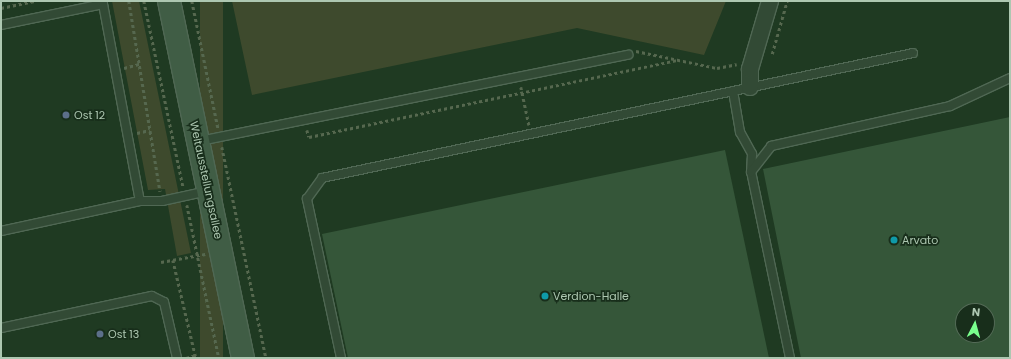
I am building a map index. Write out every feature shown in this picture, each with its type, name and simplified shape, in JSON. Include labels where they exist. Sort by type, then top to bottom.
[{"type":"main road","name":"Weltausstellungsallee","points":[[169,1],[243,358]]},
{"type":"street","points":[[750,87],[748,79],[770,1]]},
{"type":"lane","points":[[1,25],[103,4],[140,201]]},
{"type":"lane","points":[[341,358],[307,199],[322,178],[913,53]]},
{"type":"lane","points":[[198,141],[628,55]]},
{"type":"lane","points":[[751,172],[771,146],[950,106],[1010,78]]},
{"type":"lane","points":[[733,91],[740,132],[752,154],[751,172],[790,358]]},
{"type":"lane","points":[[1,231],[140,201],[162,201],[208,190]]},
{"type":"lane","points":[[1,328],[152,296],[164,302],[177,358]]},
{"type":"path","points":[[1,8],[34,1]]},
{"type":"path","points":[[129,1],[162,201]]},
{"type":"path","points":[[144,1],[219,358]]},
{"type":"path","points":[[192,1],[266,358]]},
{"type":"path","points":[[772,54],[787,1]]},
{"type":"path","points":[[628,55],[627,49],[717,68],[753,61]]},
{"type":"path","points":[[305,120],[309,137],[678,60]]},
{"type":"path","points":[[115,71],[139,64]]},
{"type":"path","points":[[519,77],[531,134]]},
{"type":"path","points":[[161,262],[243,246]]},
{"type":"path","points":[[173,260],[196,357],[186,358]]},
{"type":"green space","points":[[112,1],[139,1],[191,253],[177,256],[165,189],[148,190]]},
{"type":"green space","points":[[200,1],[223,1],[223,358],[200,358]]},
{"type":"green space","points":[[232,1],[726,1],[704,55],[577,28],[252,95]]},
{"type":"building","name":"Arvato","points":[[1010,117],[1010,358],[801,358],[763,169]]},
{"type":"building","name":"Verdion-Halle","points":[[725,150],[769,358],[348,358],[322,234]]},
{"type":"place","name":"Ost 12","points":[[66,115]]},
{"type":"place","name":"Arvato","points":[[894,240]]},
{"type":"place","name":"Verdion-Halle","points":[[545,296]]},
{"type":"place","name":"Ost 13","points":[[100,334]]}]
